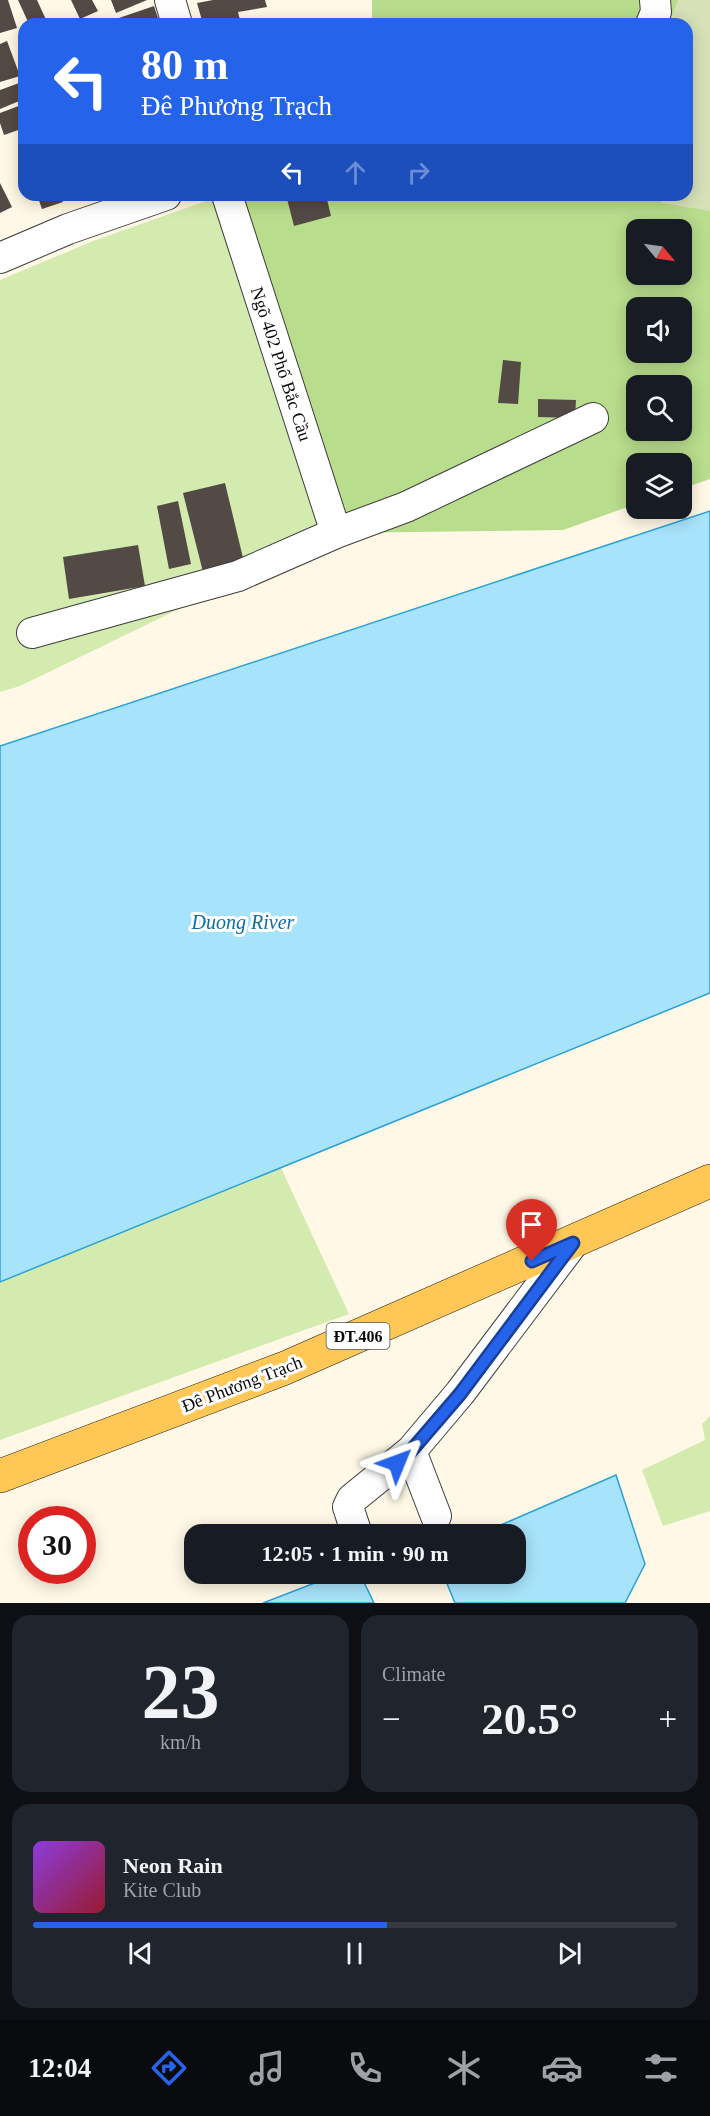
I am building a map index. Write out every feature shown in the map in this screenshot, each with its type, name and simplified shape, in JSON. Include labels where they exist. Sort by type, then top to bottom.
[{"type":"main road","name":"Đê Phương Trạch","points":[[0,1476],[285,1368],[710,1181]]},
{"type":"street","points":[[170,0],[175,18]]},
{"type":"street","points":[[654,18],[656,0]]},
{"type":"street","points":[[0,258],[68,229],[149,201]]},
{"type":"street","name":"Ngõ 402 Phố Bắc Cầu","points":[[229,201],[336,533]]},
{"type":"street","points":[[32,633],[238,576],[336,533],[405,507],[593,418]]},
{"type":"street","points":[[354,1524],[348,1507],[352,1499],[411,1451],[460,1394],[573,1243]]},
{"type":"street","points":[[411,1451],[436,1516]]},
{"type":"green space","points":[[372,0],[710,0],[710,479],[692,485],[692,453],[626,453],[626,508],[563,530],[336,533],[229,201],[693,201],[693,18],[372,18]]},
{"type":"green space","points":[[678,0],[710,0],[710,211],[662,203],[661,201],[693,201],[693,18],[671,18]]},
{"type":"green space","points":[[206,201],[225,201],[336,533],[20,686],[0,692],[0,280],[93,241]]},
{"type":"green space","points":[[281,1168],[349,1314],[0,1440],[0,1282]]},
{"type":"green space","points":[[710,1416],[710,1511],[663,1526],[642,1470],[705,1440],[702,1424]]},
{"type":"water","name":"Duong River","points":[[710,511],[710,993],[0,1282],[0,746],[686,519],[692,519],[692,517]]},
{"type":"water","points":[[616,1475],[645,1564],[625,1603],[455,1603],[447,1584],[526,1584],[526,1524],[503,1524]]},
{"type":"water","points":[[312,1584],[365,1584],[374,1603],[263,1603]]},
{"type":"building","points":[[0,0],[8,0],[17,28],[0,33]]},
{"type":"building","points":[[18,0],[37,0],[45,18],[26,18]]},
{"type":"building","points":[[71,0],[92,0],[98,11],[80,18]]},
{"type":"building","points":[[111,0],[147,0],[116,13]]},
{"type":"building","points":[[213,0],[265,0],[267,7],[238,12],[240,18],[201,18],[197,3]]},
{"type":"building","points":[[154,6],[158,18],[119,18]]},
{"type":"building","points":[[7,41],[18,77],[0,82],[0,44]]},
{"type":"building","points":[[18,83],[18,102],[0,109],[0,90]]},
{"type":"building","points":[[18,106],[18,130],[4,135],[0,113]]},
{"type":"building","points":[[0,183],[12,207],[0,213]]},
{"type":"building","points":[[39,201],[63,202],[42,209]]},
{"type":"building","points":[[288,201],[327,201],[331,216],[294,226]]},
{"type":"building","points":[[503,360],[521,362],[518,404],[498,403]]},
{"type":"building","points":[[538,399],[576,400],[575,418],[538,417]]},
{"type":"building","points":[[225,483],[244,562],[203,572],[183,493]]},
{"type":"building","points":[[178,501],[191,564],[169,569],[157,506]]},
{"type":"building","points":[[138,545],[145,586],[69,599],[63,557]]},
{"type":"route","points":[[397,1463],[411,1451],[460,1394],[573,1243],[532,1261]]}]
